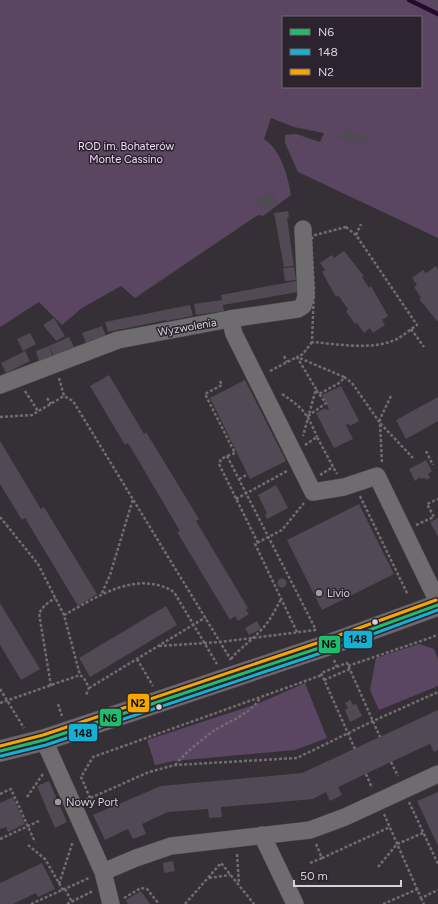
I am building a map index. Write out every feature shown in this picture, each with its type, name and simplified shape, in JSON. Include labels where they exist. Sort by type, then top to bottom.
[{"type":"main road","points":[[0,751],[44,740],[322,647],[438,605]]},
{"type":"street","name":"Wyzwolenia","points":[[0,385],[118,340],[230,319],[298,309],[303,306],[306,296],[309,232]]},
{"type":"street","points":[[230,319],[234,334],[313,492],[354,483],[377,476],[438,602]]},
{"type":"street","points":[[44,740],[82,825],[101,880],[116,903]]},
{"type":"street","points":[[101,880],[136,858],[171,846],[310,830],[438,774]]},
{"type":"street","points":[[262,836],[295,904]]},
{"type":"path","points":[[356,235],[361,224]]},
{"type":"path","points":[[309,232],[346,227],[356,235],[418,325],[398,338],[387,342],[360,345],[318,343]]},
{"type":"path","points":[[411,329],[424,347]]},
{"type":"path","points":[[264,374],[303,354],[312,342]]},
{"type":"path","points":[[284,356],[287,362]]},
{"type":"path","points":[[298,357],[319,394],[326,403],[308,416]]},
{"type":"path","points":[[298,357],[344,377],[341,382],[319,394]]},
{"type":"path","points":[[61,373],[59,378],[64,396],[73,401],[234,663]]},
{"type":"path","points":[[220,381],[222,385],[205,394],[235,453],[221,459],[219,464],[258,543]]},
{"type":"path","points":[[21,389],[25,391],[38,411]]},
{"type":"path","points":[[300,448],[316,389]]},
{"type":"path","points":[[276,390],[300,406],[308,416],[317,437]]},
{"type":"path","points":[[0,417],[32,415],[64,396]]},
{"type":"path","points":[[391,396],[380,419],[380,423],[413,458]]},
{"type":"path","points":[[48,398],[50,404]]},
{"type":"path","points":[[426,451],[433,465]]},
{"type":"path","points":[[227,456],[316,630]]},
{"type":"path","points":[[239,479],[248,474]]},
{"type":"path","points":[[354,483],[408,595]]},
{"type":"path","points":[[159,646],[220,642],[298,632],[255,544],[282,530],[313,492]]},
{"type":"path","points":[[102,594],[110,574],[133,499]]},
{"type":"path","points":[[410,528],[434,516],[428,504],[438,499]]},
{"type":"path","points":[[0,517],[38,564],[64,615],[80,676],[84,678],[89,688]]},
{"type":"path","points":[[64,615],[102,594],[127,584],[143,584],[166,587],[174,592],[217,663],[217,667]]},
{"type":"path","points":[[51,686],[39,613],[41,608],[55,598]]},
{"type":"path","points":[[231,660],[238,650],[254,638],[272,617],[281,598]]},
{"type":"path","points":[[86,695],[89,688],[206,617]]},
{"type":"path","points":[[324,680],[349,668],[438,635]]},
{"type":"path","points":[[138,659],[154,688]]},
{"type":"path","points":[[90,798],[81,777],[93,756],[322,675],[321,673],[347,663],[380,737]]},
{"type":"path","points":[[322,675],[355,749]]},
{"type":"path","points":[[0,703],[80,676]]},
{"type":"path","points":[[0,689],[25,729]]},
{"type":"path","points":[[73,806],[149,772],[174,765],[297,758],[373,721],[438,692]]},
{"type":"path","points":[[174,765],[188,750],[214,731],[247,711],[258,702],[260,697]]},
{"type":"path","points":[[58,704],[63,719]]},
{"type":"path","points":[[391,762],[438,864]]},
{"type":"path","points":[[27,798],[44,772]]},
{"type":"path","points":[[0,794],[11,789],[35,842]]},
{"type":"path","points":[[378,801],[424,904]]},
{"type":"path","points":[[0,839],[39,822]]},
{"type":"path","points":[[60,884],[74,838],[82,825]]},
{"type":"path","points":[[310,863],[390,827]]},
{"type":"path","points":[[310,830],[322,858]]},
{"type":"path","points":[[378,866],[397,844],[423,833]]},
{"type":"path","points":[[239,885],[236,851],[240,838]]},
{"type":"path","points":[[28,845],[45,859],[72,902]]},
{"type":"path","points":[[186,904],[221,863],[254,904]]},
{"type":"path","points":[[208,878],[230,875]]},
{"type":"path","points":[[31,904],[64,889],[101,880]]},
{"type":"path","points":[[67,904],[72,902],[101,880]]},
{"type":"path","points":[[116,903],[141,888],[147,889],[159,904]]},
{"type":"path","points":[[383,904],[418,890]]},
{"type":"path","points":[[421,898],[438,890]]},
{"type":"green space","name":"ROD im. Bohaterów Monte Cassino","points":[[0,0],[438,0],[438,238],[298,172],[285,143],[285,135],[296,134],[320,142],[324,133],[294,127],[271,118],[264,139],[275,150],[283,164],[291,195],[263,216],[258,215],[135,298],[121,286],[82,308],[62,325],[39,302],[0,327]]},
{"type":"green space","points":[[419,644],[434,649],[438,659],[438,686],[379,710],[370,690],[376,658]]},
{"type":"green space","points":[[305,683],[327,738],[295,750],[174,761],[155,765],[147,740],[257,704]]},
{"type":"building","points":[[345,127],[368,137],[364,144],[354,140],[353,144],[337,138],[339,134],[342,135]]},
{"type":"building","points":[[267,192],[269,195],[272,194],[278,204],[266,211],[262,205],[259,207],[254,200]]},
{"type":"building","points":[[288,211],[289,217],[287,218],[294,266],[284,267],[274,213]]},
{"type":"building","points":[[344,251],[364,276],[362,277],[369,288],[371,286],[388,316],[382,320],[385,325],[373,333],[370,328],[364,333],[357,323],[355,324],[346,311],[348,309],[338,295],[336,297],[322,272],[325,270],[320,263],[332,255],[334,258]]},
{"type":"building","points":[[436,266],[438,269],[438,322],[419,299],[421,298],[414,287],[417,285],[412,278],[423,270],[426,273]]},
{"type":"building","points":[[294,267],[296,280],[285,281],[283,268]]},
{"type":"building","points":[[296,281],[298,292],[223,305],[221,295]]},
{"type":"building","points":[[222,300],[224,311],[196,315],[194,304]]},
{"type":"building","points":[[190,305],[193,316],[108,332],[105,322]]},
{"type":"building","points":[[54,318],[65,336],[56,341],[43,325]]},
{"type":"building","points":[[102,326],[106,336],[86,343],[82,333]]},
{"type":"building","points":[[30,333],[36,344],[23,351],[17,339]]},
{"type":"building","points":[[69,337],[74,347],[54,356],[49,346]]},
{"type":"building","points":[[49,346],[53,357],[39,361],[36,351]]},
{"type":"building","points":[[25,351],[30,361],[6,373],[1,363]]},
{"type":"building","points":[[109,375],[144,434],[146,432],[199,519],[196,521],[248,608],[246,610],[249,614],[238,621],[235,616],[230,620],[177,532],[180,531],[137,458],[128,443],[125,445],[90,386]]},
{"type":"building","points":[[245,380],[286,461],[250,479],[210,398]]},
{"type":"building","points":[[341,386],[359,421],[350,426],[349,424],[346,425],[353,439],[334,448],[316,413],[325,408],[326,410],[329,409],[322,395]]},
{"type":"building","points":[[438,397],[438,421],[406,439],[396,420]]},
{"type":"building","points":[[0,441],[41,509],[44,507],[97,594],[78,606],[25,518],[22,520],[0,484]]},
{"type":"building","points":[[426,460],[432,471],[428,474],[430,478],[426,480],[425,478],[421,479],[420,477],[415,481],[409,469]]},
{"type":"building","points":[[276,485],[288,508],[267,519],[265,515],[267,513],[258,495]]},
{"type":"building","points":[[359,504],[394,574],[322,610],[287,540]]},
{"type":"building","points":[[438,518],[438,537],[430,522]]},
{"type":"building","points":[[282,578],[287,583],[282,588],[277,583]]},
{"type":"building","points":[[0,603],[40,669],[21,680],[0,645]]},
{"type":"building","points":[[166,606],[177,625],[90,677],[79,658]]},
{"type":"building","points":[[257,621],[261,629],[249,635],[245,628]]},
{"type":"building","points":[[350,700],[353,705],[356,704],[362,716],[350,722],[345,710],[348,708],[345,703]]},
{"type":"building","points":[[438,710],[438,750],[434,752],[430,744],[395,760],[338,787],[342,795],[330,801],[326,792],[313,799],[221,807],[222,817],[209,818],[208,809],[168,812],[142,824],[146,834],[133,839],[128,829],[105,840],[93,815],[161,786],[302,773]]},
{"type":"building","points":[[49,781],[67,822],[55,828],[37,786]]},
{"type":"building","points":[[438,792],[438,846],[417,801]]},
{"type":"building","points":[[13,797],[25,824],[8,832],[6,827],[0,829],[0,803]]},
{"type":"building","points":[[173,861],[175,871],[164,873],[163,863]]},
{"type":"building","points":[[42,863],[55,889],[38,897],[36,893],[13,904],[0,904],[0,883]]},
{"type":"building","points":[[141,891],[150,904],[128,904],[126,900]]},
{"type":"waterway","points":[[409,0],[438,14]]},
{"type":"transit line","name":"N2","points":[[0,746],[43,735],[326,640],[436,600]]},
{"type":"transit line","name":"N6","points":[[0,751],[44,740],[328,645],[438,605]]},
{"type":"transit line","name":"148","points":[[1,756],[46,745],[330,650],[438,610]]},
{"type":"place","name":"Livio","points":[[319,593]]},
{"type":"place","name":"Nowy Port","points":[[58,802]]}]
